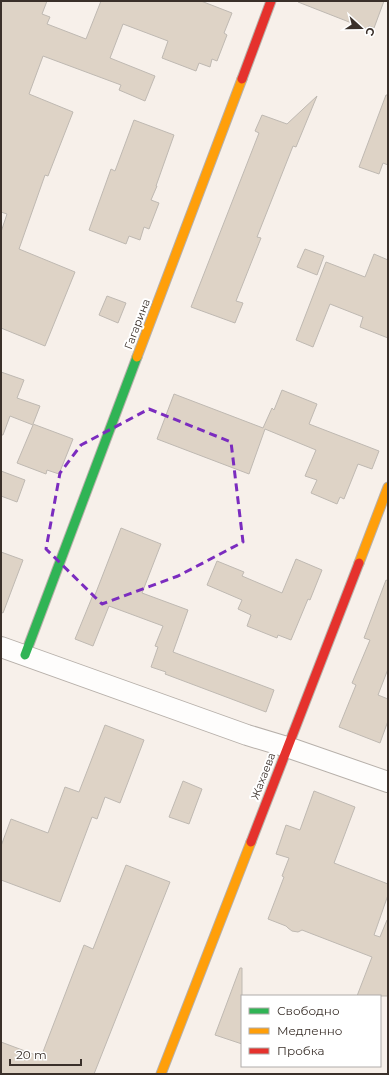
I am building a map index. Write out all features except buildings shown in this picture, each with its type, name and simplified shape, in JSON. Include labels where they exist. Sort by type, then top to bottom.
[{"type":"street","name":"Гагарина","points":[[25,655],[271,1]]},
{"type":"street","name":"Жахаева","points":[[161,1074],[388,487]]},
{"type":"street","points":[[1,647],[247,735],[287,747],[388,782]]},
{"type":"highlighted area","points":[[149,409],[231,442],[243,542],[178,576],[102,604],[46,549],[60,473],[81,445]]},
{"type":"traffic: fast","points":[[25,655],[137,357]]},
{"type":"traffic: slow","points":[[137,357],[242,79]]},
{"type":"traffic: slow","points":[[359,563],[388,487]]},
{"type":"traffic: slow","points":[[161,1074],[251,842]]},
{"type":"traffic: jam","points":[[242,79],[271,1]]},
{"type":"traffic: jam","points":[[251,842],[359,563]]}]
